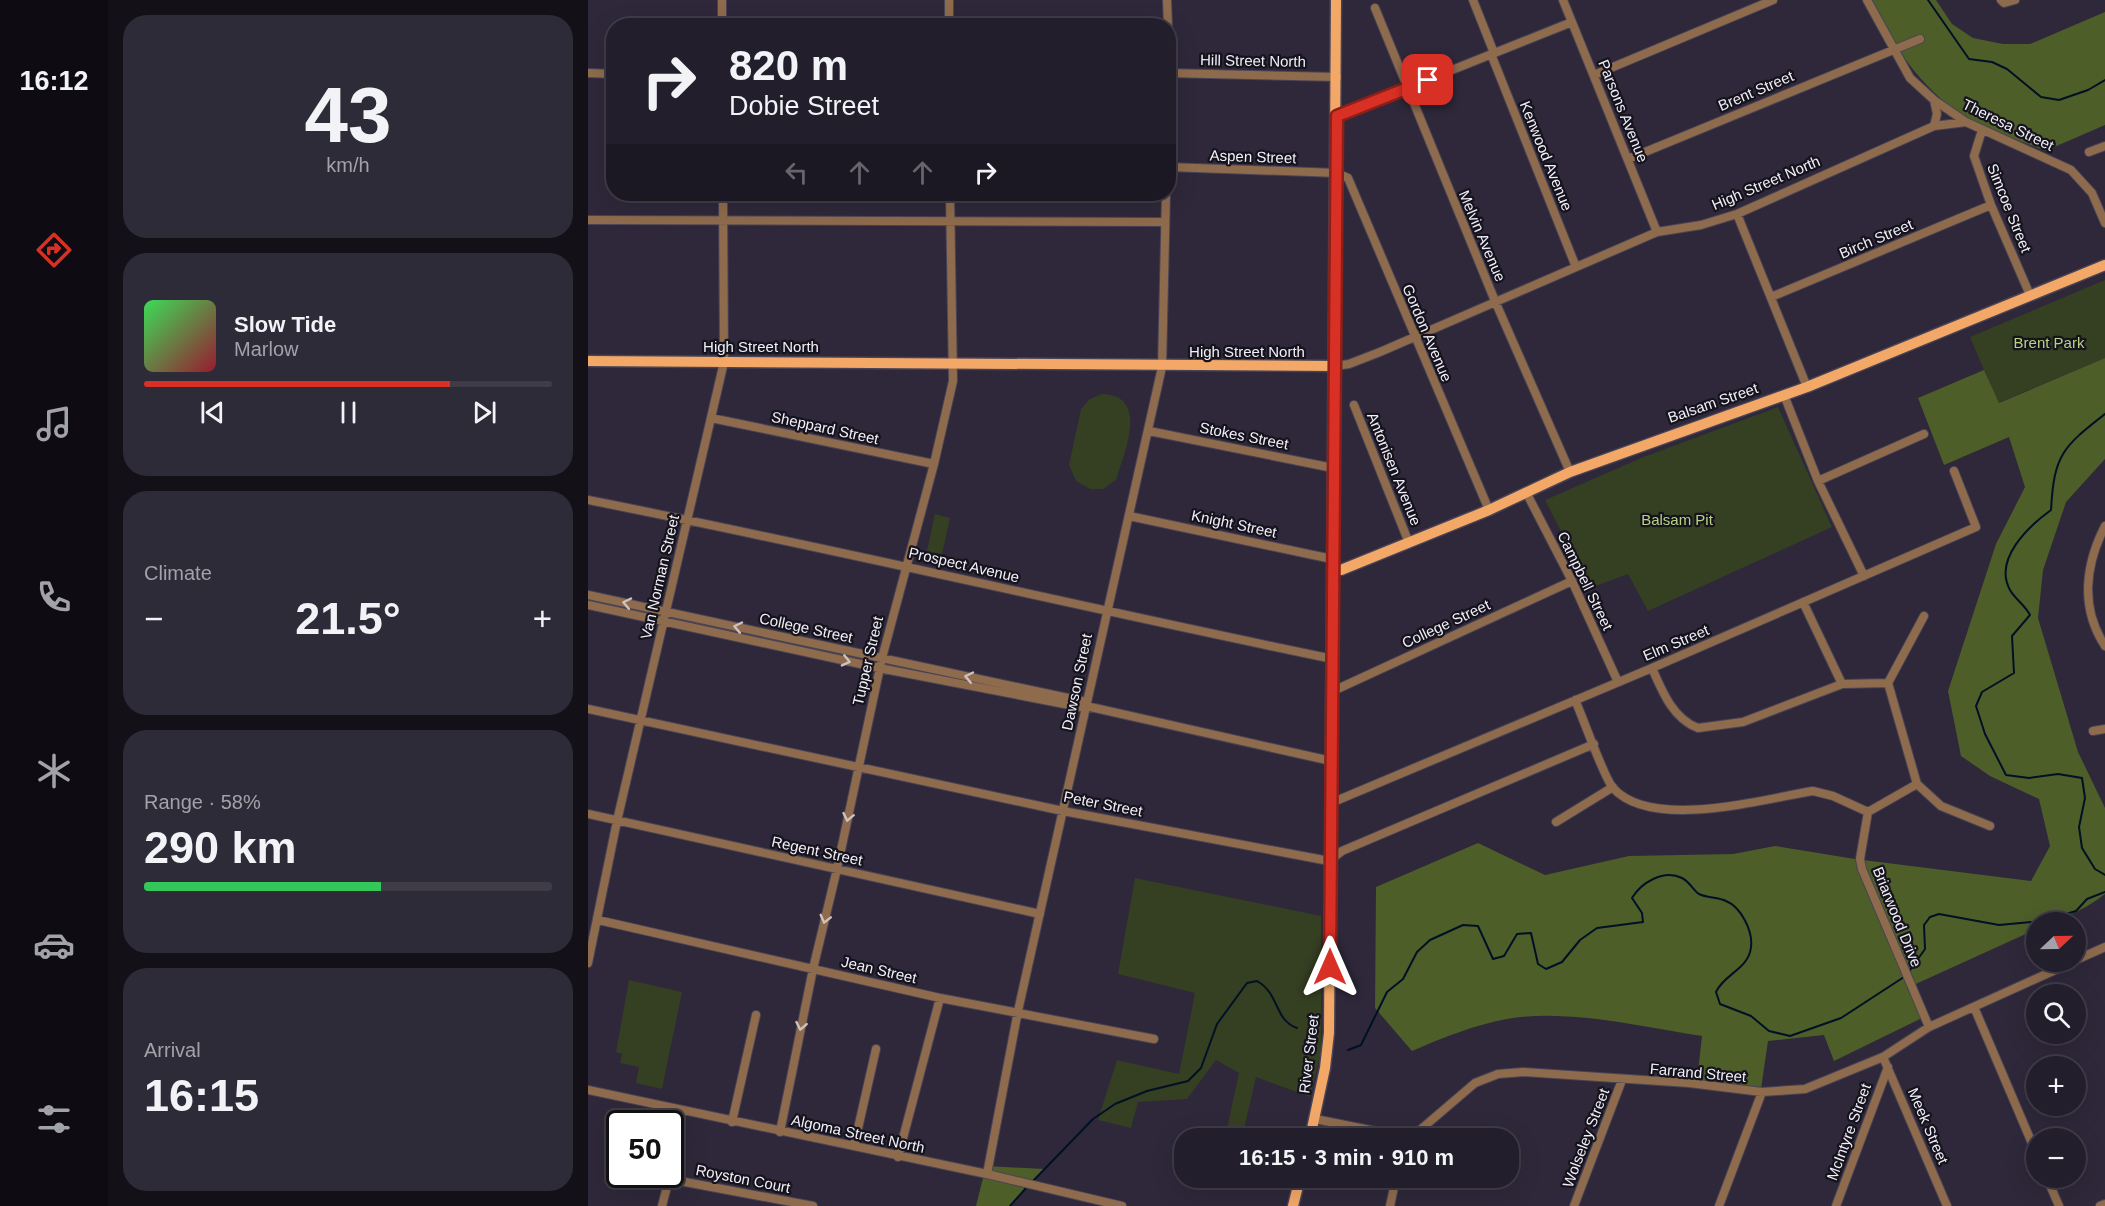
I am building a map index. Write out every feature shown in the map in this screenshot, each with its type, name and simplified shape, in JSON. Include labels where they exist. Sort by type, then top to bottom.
[{"type":"main road","name":"River Street","points":[[1313,1128],[1329,1034],[1337,173],[1336,0]]},
{"type":"main road","name":"Balsam Street","points":[[1332,565],[1341,570],[1489,510],[1570,472],[1716,417],[1807,387],[2105,265]]},
{"type":"main road","name":"High Street North","points":[[588,361],[952,363],[1162,367],[1335,366]]},
{"type":"main road","points":[[1293,1206],[1298,1188]]},
{"type":"street","points":[[722,0],[722,18]]},
{"type":"street","points":[[949,0],[949,18]]},
{"type":"street","points":[[1167,0],[1168,18]]},
{"type":"street","name":"Kenwood Avenue","points":[[1473,0],[1576,267]]},
{"type":"street","name":"Parsons Avenue","points":[[1563,0],[1657,232]]},
{"type":"street","points":[[1594,75],[1773,0]]},
{"type":"street","name":"Theresa Street","points":[[1867,0],[1910,78],[1934,100],[1966,122],[2071,171],[2092,193],[2105,223]]},
{"type":"street","name":"Melvin Avenue","points":[[1375,8],[1495,301],[1570,472]]},
{"type":"street","points":[[1337,116],[1572,22]]},
{"type":"street","name":"Brent Street","points":[[1628,159],[1920,39]]},
{"type":"street","points":[[588,73],[606,74]]},
{"type":"street","name":"Hill Street North","points":[[1176,73],[1337,77]]},
{"type":"street","points":[[1934,100],[1937,114],[1934,126]]},
{"type":"street","name":"High Street North","points":[[1335,366],[1349,364],[1414,338],[1657,232],[1701,225],[1737,214],[1934,126],[1966,122]]},
{"type":"street","name":"Simcoe Street","points":[[1982,130],[1974,156],[1991,206],[2030,296]]},
{"type":"street","points":[[2089,152],[2105,146]]},
{"type":"street","name":"Aspen Street","points":[[1176,167],[1337,173]]},
{"type":"street","name":"Gordon Avenue","points":[[1337,173],[1348,178],[1489,510]]},
{"type":"street","name":"Van Norman Street","points":[[588,963],[617,821],[724,362],[723,201]]},
{"type":"street","name":"Tupper Street","points":[[780,1132],[879,668],[934,464],[953,381],[950,201]]},
{"type":"street","name":"Dawson Street","points":[[987,1174],[1018,1011],[1162,367],[1166,201]]},
{"type":"street","name":"Birch Street","points":[[1771,297],[1991,206]]},
{"type":"street","points":[[1737,214],[1807,387]]},
{"type":"street","points":[[588,220],[1165,222]]},
{"type":"street","points":[[1784,395],[1818,481],[1864,576]]},
{"type":"street","name":"Antonisen Avenue","points":[[1354,405],[1409,543]]},
{"type":"street","name":"Sheppard Street","points":[[711,418],[934,464]]},
{"type":"street","name":"Stokes Street","points":[[1149,431],[1333,468]]},
{"type":"street","points":[[1818,481],[1924,434]]},
{"type":"street","name":"Elm Street","points":[[1331,803],[1652,668],[1976,527],[1954,471]]},
{"type":"street","name":"Campbell Street","points":[[1526,492],[1572,581],[1618,682]]},
{"type":"street","name":"Prospect Avenue","points":[[588,500],[906,564],[1106,612],[1333,659]]},
{"type":"street","name":"Knight Street","points":[[1130,516],[1332,565]]},
{"type":"street","points":[[2105,526],[2088,575],[2087,597],[2090,615],[2105,646]]},
{"type":"street","name":"College Street","points":[[1333,691],[1572,581]]},
{"type":"street","name":"College Street","points":[[588,595],[665,611],[815,649],[879,668],[1080,707],[1086,706],[1332,761]]},
{"type":"street","points":[[1803,602],[1842,684]]},
{"type":"street","name":"College Street","points":[[588,605],[815,649],[882,658],[1082,701],[1086,706]]},
{"type":"street","points":[[1924,616],[1888,683],[1917,784],[1941,806],[1990,826]]},
{"type":"street","points":[[1652,668],[1667,700],[1691,726],[1698,728],[1743,722],[1842,684],[1888,683]]},
{"type":"street","points":[[1575,700],[1612,787],[1643,806],[1689,810],[1813,791],[1833,796],[1868,812],[1917,784]]},
{"type":"street","name":"Peter Street","points":[[588,709],[1063,810],[1329,861]]},
{"type":"street","points":[[2093,731],[2105,729]]},
{"type":"street","points":[[1329,861],[1342,851],[1594,744]]},
{"type":"street","points":[[1556,822],[1612,787]]},
{"type":"street","name":"Briarwood Drive","points":[[1868,812],[1860,859],[1862,868],[1929,1027]]},
{"type":"street","name":"Regent Street","points":[[588,814],[1040,914]]},
{"type":"street","name":"Jean Street","points":[[598,920],[940,998],[1018,1011],[1155,1040]]},
{"type":"street","name":"Farrand Street","points":[[2086,956],[2105,947]]},
{"type":"street","name":"Farrand Street","points":[[1422,1128],[1475,1083],[1498,1074],[1523,1072],[1689,1083],[1762,1092],[1805,1089],[1883,1057],[1929,1027],[2050,972]]},
{"type":"street","points":[[898,1157],[940,998]]},
{"type":"street","points":[[1974,1007],[2026,1129]]},
{"type":"street","points":[[732,1122],[756,1015]]},
{"type":"street","points":[[854,1146],[876,1049]]},
{"type":"street","name":"Meek Street","points":[[1883,1057],[1947,1206]]},
{"type":"street","name":"McIntyre Street","points":[[1836,1206],[1888,1066]]},
{"type":"street","name":"Wolseley Street","points":[[1574,1206],[1622,1080]]},
{"type":"street","name":"Algoma Street North","points":[[588,1090],[678,1110]]},
{"type":"street","points":[[1719,1206],[1762,1092]]},
{"type":"street","name":"Algoma Street North","points":[[684,1111],[987,1174],[1122,1206]]},
{"type":"street","name":"Farrand Street","points":[[1315,1119],[1358,1128]]},
{"type":"street","name":"Royston Court","points":[[684,1178],[813,1206]]},
{"type":"street","points":[[662,1206],[667,1188]]},
{"type":"street","points":[[1390,1206],[1394,1188]]},
{"type":"street","points":[[2051,1188],[2059,1206]]},
{"type":"street","points":[[2100,1206],[2105,1204]]},
{"type":"green space","points":[[1868,0],[1936,0],[1952,24],[1973,38],[2003,44],[2030,44],[2105,12],[2105,125],[2045,151],[1994,131],[1964,116],[1948,105],[1921,79],[1887,33]]},
{"type":"green space","name":"Brent Park","points":[[2105,280],[2105,358],[1998,403],[1970,337]]},
{"type":"green space","points":[[2105,358],[2105,459],[2066,502],[2043,570],[2038,618],[2078,752],[2105,808],[2105,894],[2075,912],[2026,912],[2026,934],[1907,988],[1922,1018],[1834,1061],[1824,1035],[1768,1041],[1761,1089],[1697,1081],[1702,1036],[1578,1017],[1529,1016],[1507,1019],[1470,1028],[1412,1051],[1375,1008],[1376,887],[1478,843],[1545,875],[1629,856],[1733,854],[1775,846],[1855,859],[2031,881],[2050,846],[2039,799],[1990,776],[1961,756],[1948,691],[1996,544],[2025,487],[2009,437],[1944,465],[1918,398],[1984,370],[1999,403]]},
{"type":"green space","points":[[1102,394],[1117,397],[1126,404],[1130,415],[1130,428],[1116,480],[1103,489],[1090,489],[1076,481],[1069,465],[1081,409],[1090,399]]},
{"type":"green space","name":"Balsam Pit","points":[[1778,407],[1832,527],[1648,611],[1628,574],[1590,588],[1545,500],[1641,458]]},
{"type":"green space","points":[[935,514],[950,518],[942,554],[927,551]]},
{"type":"green space","points":[[1135,878],[1321,916],[1321,1052],[1310,1097],[1256,1077],[1244,1128],[1227,1128],[1239,1073],[1216,1060],[1187,1099],[1138,1102],[1131,1128],[1098,1120],[1117,1060],[1179,1074],[1195,993],[1118,974]]},
{"type":"green space","points":[[629,980],[682,992],[662,1089],[636,1083],[639,1067],[620,1063],[622,1054],[616,1052]]},
{"type":"green space","points":[[986,1166],[1045,1169],[1010,1206],[976,1206]]},
{"type":"waterway","points":[[1928,0],[1969,59],[1992,62],[2007,69],[2041,97],[2059,100],[2088,90],[2105,80]]},
{"type":"waterway","points":[[2105,414],[2079,435],[2063,453],[2055,476],[2051,510],[2024,534],[2010,555],[2006,567],[2006,578],[2010,590],[2030,615],[2012,636],[2014,673],[1982,692],[1976,706],[1985,734],[2006,775],[2029,778],[2058,774],[2082,778],[2085,798],[2079,827],[2082,848],[2095,869],[2105,875]]},
{"type":"waterway","points":[[1348,1050],[1361,1045],[1387,992],[1403,979],[1417,952],[1430,940],[1463,925],[1478,926],[1493,959],[1504,956],[1517,934],[1531,933],[1538,964],[1546,969],[1562,962],[1580,940],[1597,928],[1643,922],[1642,913],[1632,898],[1641,887],[1653,879],[1667,875],[1684,879],[1699,894],[1726,901],[1737,908],[1745,920],[1751,941],[1749,955],[1716,992],[1720,1004],[1751,1016],[1769,1031],[1790,1036],[1841,1018],[1904,977]]},
{"type":"waterway","points":[[1908,973],[1925,949],[1924,925],[1930,917],[1939,914],[1999,925],[2043,921],[2076,911],[2087,899],[2105,892]]},
{"type":"waterway","points":[[1033,1181],[1093,1119],[1115,1104],[1147,1091],[1188,1081],[1201,1068],[1217,1024],[1247,983],[1257,981],[1264,986],[1284,1019],[1297,1028]]},
{"type":"waterway","points":[[1010,1206],[1027,1187]]},
{"type":"route","points":[[1330,967],[1329,861],[1333,691],[1332,559],[1337,116],[1428,80]]}]
